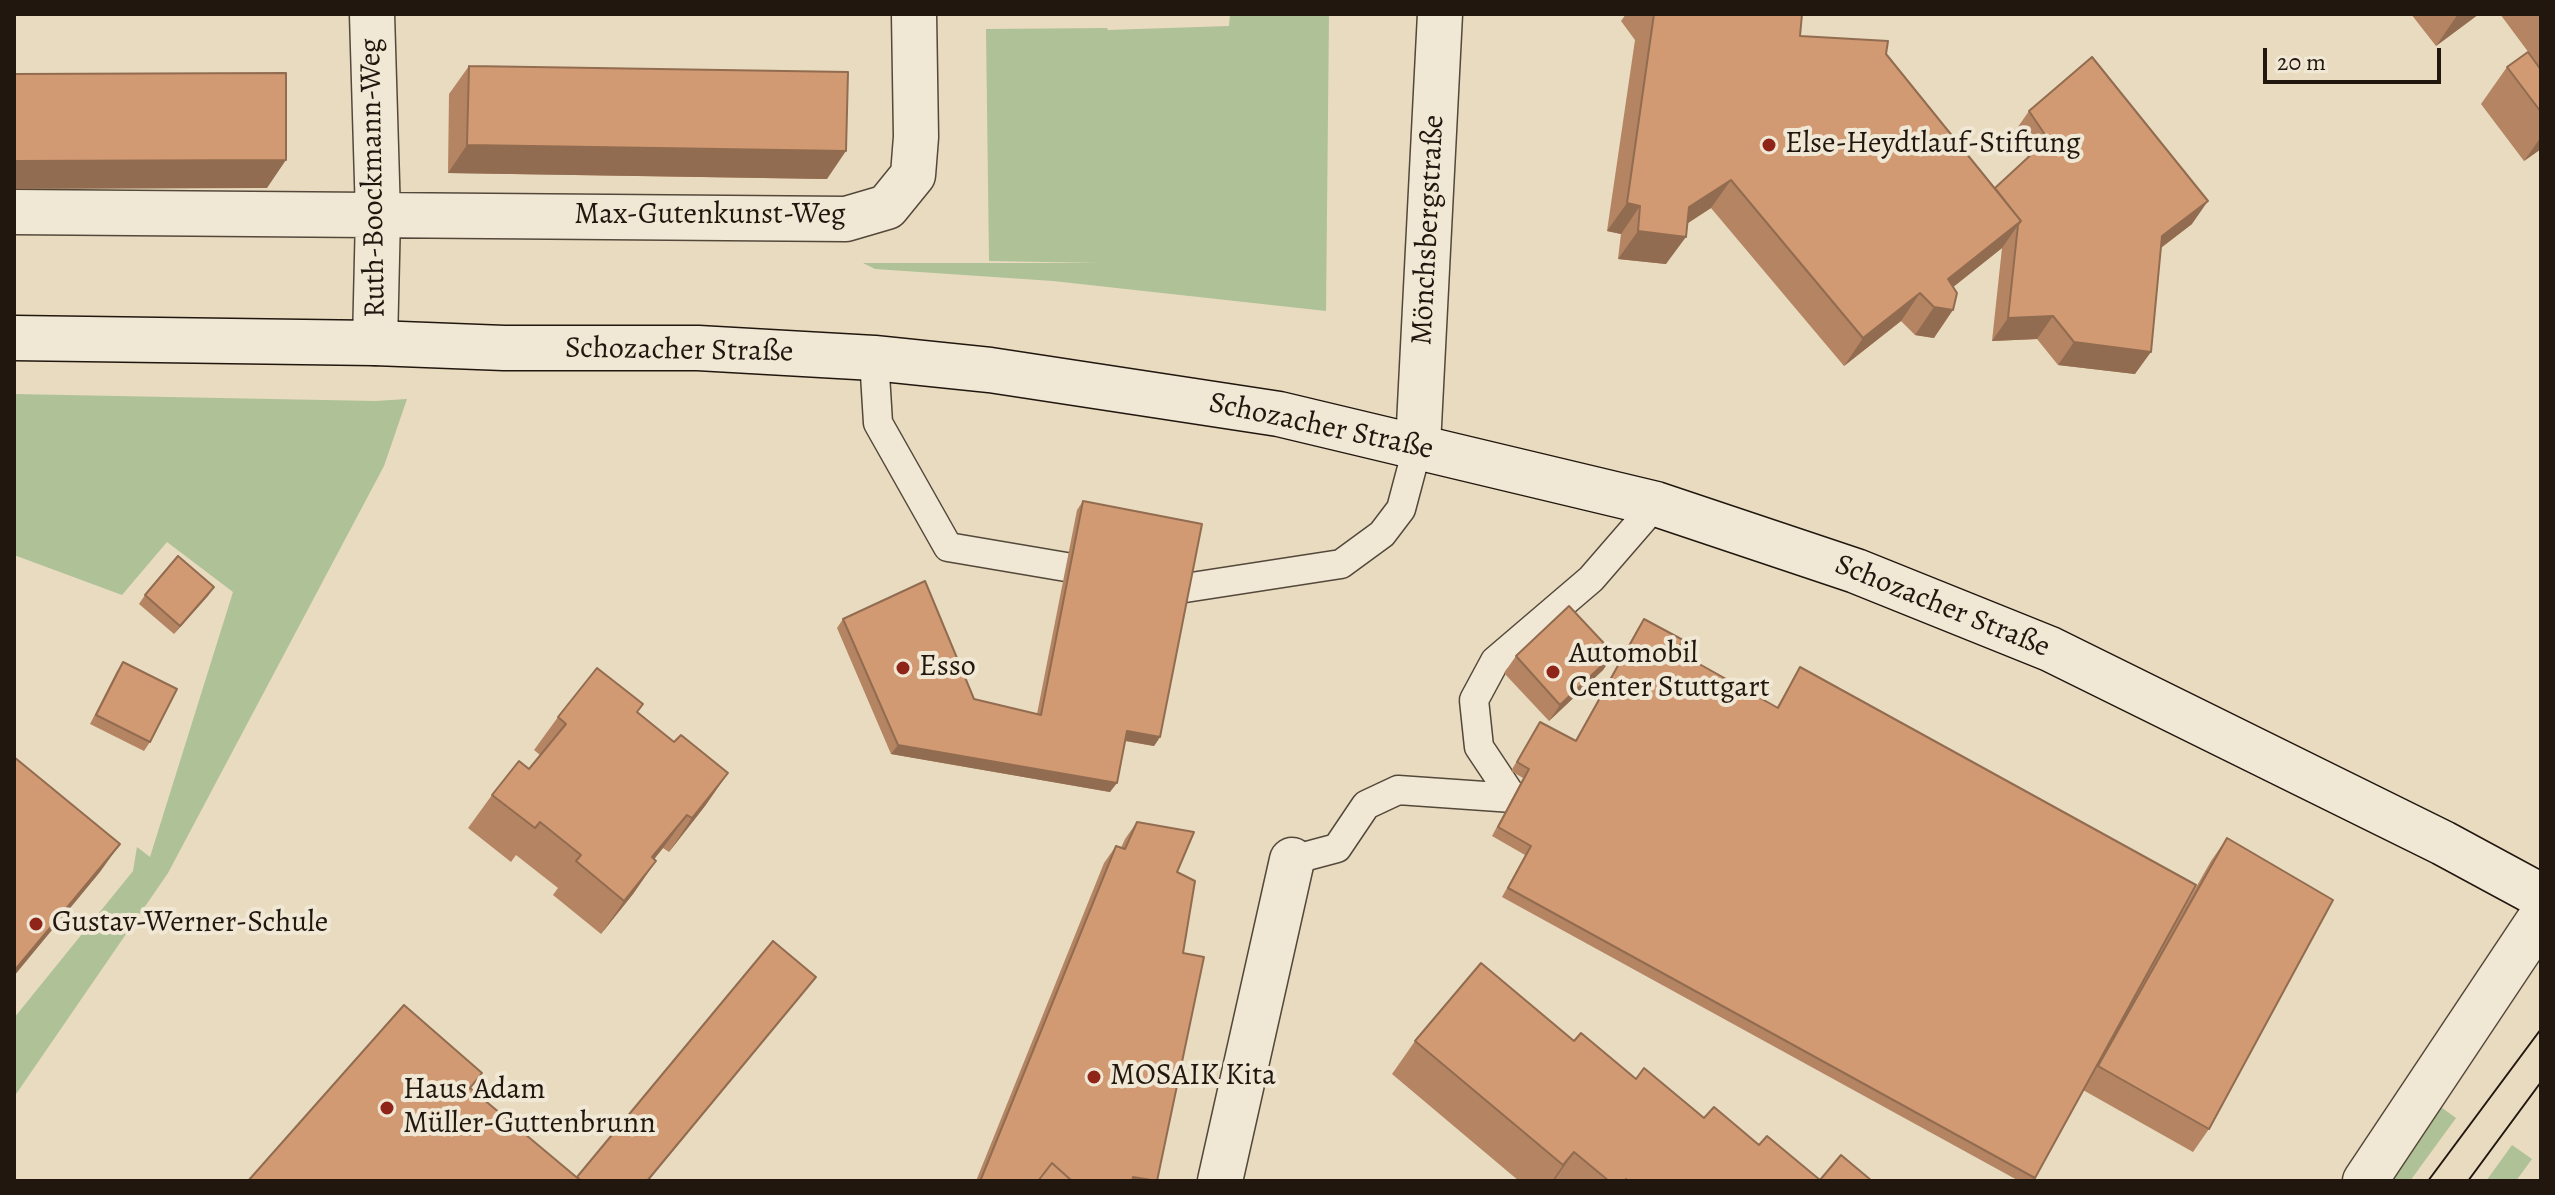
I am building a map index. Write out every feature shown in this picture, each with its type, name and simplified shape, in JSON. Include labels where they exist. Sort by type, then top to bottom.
[{"type":"main road","name":"Ruth-Boockmann-Weg","points":[[372,14],[378,215],[375,343]]},
{"type":"main road","name":"Max-Gutenkunst-Weg","points":[[14,212],[846,219],[887,207],[913,175],[916,137],[914,14]]},
{"type":"main road","name":"Mönchsbergstraße","points":[[1418,445],[1440,14]]},
{"type":"main road","name":"Schozacher Straße","points":[[14,338],[504,348],[698,348],[874,358],[990,370],[1279,414],[1656,504],[1856,571],[2050,649],[2443,843],[2541,896]]},
{"type":"main road","points":[[1220,1181],[1292,860]]},
{"type":"main road","points":[[2365,1181],[2541,917]]},
{"type":"lane","points":[[874,358],[878,423],[948,547],[1066,567]]},
{"type":"lane","points":[[1185,588],[1341,564],[1382,534],[1401,509],[1418,445]]},
{"type":"lane","points":[[1292,860],[1337,848],[1366,805],[1398,790],[1513,798],[1479,747],[1474,700],[1495,661],[1591,579],[1656,504]]},
{"type":"green space","points":[[1230,14],[1329,14],[1326,311],[1053,281],[875,269],[863,263],[1100,263],[989,261],[986,29],[1108,30],[1229,26]]},
{"type":"green space","points":[[14,394],[375,401],[407,399],[384,466],[168,873],[14,1097],[14,1018],[133,871],[137,847],[150,857],[233,592],[167,542],[122,595],[14,555]]},
{"type":"green space","points":[[2438,1105],[2456,1118],[2410,1181],[2392,1181]]},
{"type":"green space","points":[[2512,1145],[2532,1159],[2516,1181],[2486,1181]]},
{"type":"building","name":"Else-Heydtlauf-Stiftung","points":[[1654,14],[1802,14],[1800,36],[1888,41],[1886,54],[2021,221],[1948,279],[1957,293],[1953,310],[1934,307],[1920,293],[1863,338],[1731,180],[1689,207],[1686,237],[1638,231],[1640,206],[1627,203]]},
{"type":"building","points":[[2528,52],[2541,70],[2541,112],[2507,67]]},
{"type":"building","name":"Else-Heydtlauf-Stiftung","points":[[2092,57],[2208,201],[2162,236],[2151,352],[2074,342],[2053,316],[2008,318],[2018,225],[2021,221],[1995,188],[2048,139],[2029,111]]},
{"type":"building","points":[[469,66],[848,72],[846,151],[467,145]]},
{"type":"building","points":[[286,73],[286,160],[14,161],[14,74]]},
{"type":"building","points":[[1083,501],[1202,524],[1160,737],[1127,731],[1117,783],[898,745],[843,619],[925,581],[974,699],[1041,715]]},
{"type":"building","points":[[178,556],[214,587],[180,626],[145,595]]},
{"type":"building","name":"Automobil Center Stuttgart","points":[[1569,606],[1614,654],[1560,705],[1516,656]]},
{"type":"building","points":[[1644,619],[1683,640],[1676,651],[1778,708],[1800,667],[2196,885],[2035,1178],[1508,888],[1531,846],[1498,827],[1529,769],[1517,762],[1540,722],[1576,741]]},
{"type":"building","points":[[123,662],[177,689],[150,742],[96,715]]},
{"type":"building","points":[[597,668],[643,704],[637,712],[674,742],[681,735],[728,773],[692,818],[687,815],[652,857],[656,861],[624,901],[576,861],[581,855],[540,822],[535,828],[492,795],[519,761],[529,769],[566,724],[558,717]]},
{"type":"building","name":"Gustav-Werner-Schule","points":[[14,757],[120,844],[14,971]]},
{"type":"building","name":"MOSAIK Kita","points":[[1137,822],[1194,832],[1177,872],[1195,881],[1183,953],[1204,957],[1157,1181],[1133,1177],[1132,1181],[1072,1181],[1052,1163],[1038,1181],[983,1181],[981,1179],[1116,846],[1125,849]]},
{"type":"building","points":[[2227,838],[2333,900],[2209,1129],[2098,1066]]},
{"type":"building","points":[[773,941],[816,977],[647,1181],[581,1181],[577,1177]]},
{"type":"building","points":[[1481,963],[1574,1041],[1581,1033],[1636,1079],[1644,1068],[1704,1118],[1714,1107],[1759,1145],[1767,1136],[1820,1180],[1841,1155],[1872,1181],[1609,1181],[1574,1152],[1563,1165],[1415,1041]]},
{"type":"building","name":"Haus Adam Müller-Guttenbrunn","points":[[404,1005],[482,1073],[470,1088],[581,1181],[248,1181]]},
{"type":"building","points":[[1052,1163],[1072,1181],[1038,1181]]},
{"type":"tram line","points":[[2428,1181],[2541,1029]]},
{"type":"tram line","points":[[2468,1181],[2541,1082]]},
{"type":"place","name":"Else-Heydtlauf-Stiftung","points":[[1769,145]]},
{"type":"place","name":"Esso","points":[[903,668]]},
{"type":"place","name":"Automobil Center Stuttgart","points":[[1553,672]]},
{"type":"place","name":"Gustav-Werner-Schule","points":[[36,924]]},
{"type":"place","name":"MOSAIK Kita","points":[[1094,1077]]},
{"type":"place","name":"Haus Adam Müller-Guttenbrunn","points":[[387,1108]]}]
